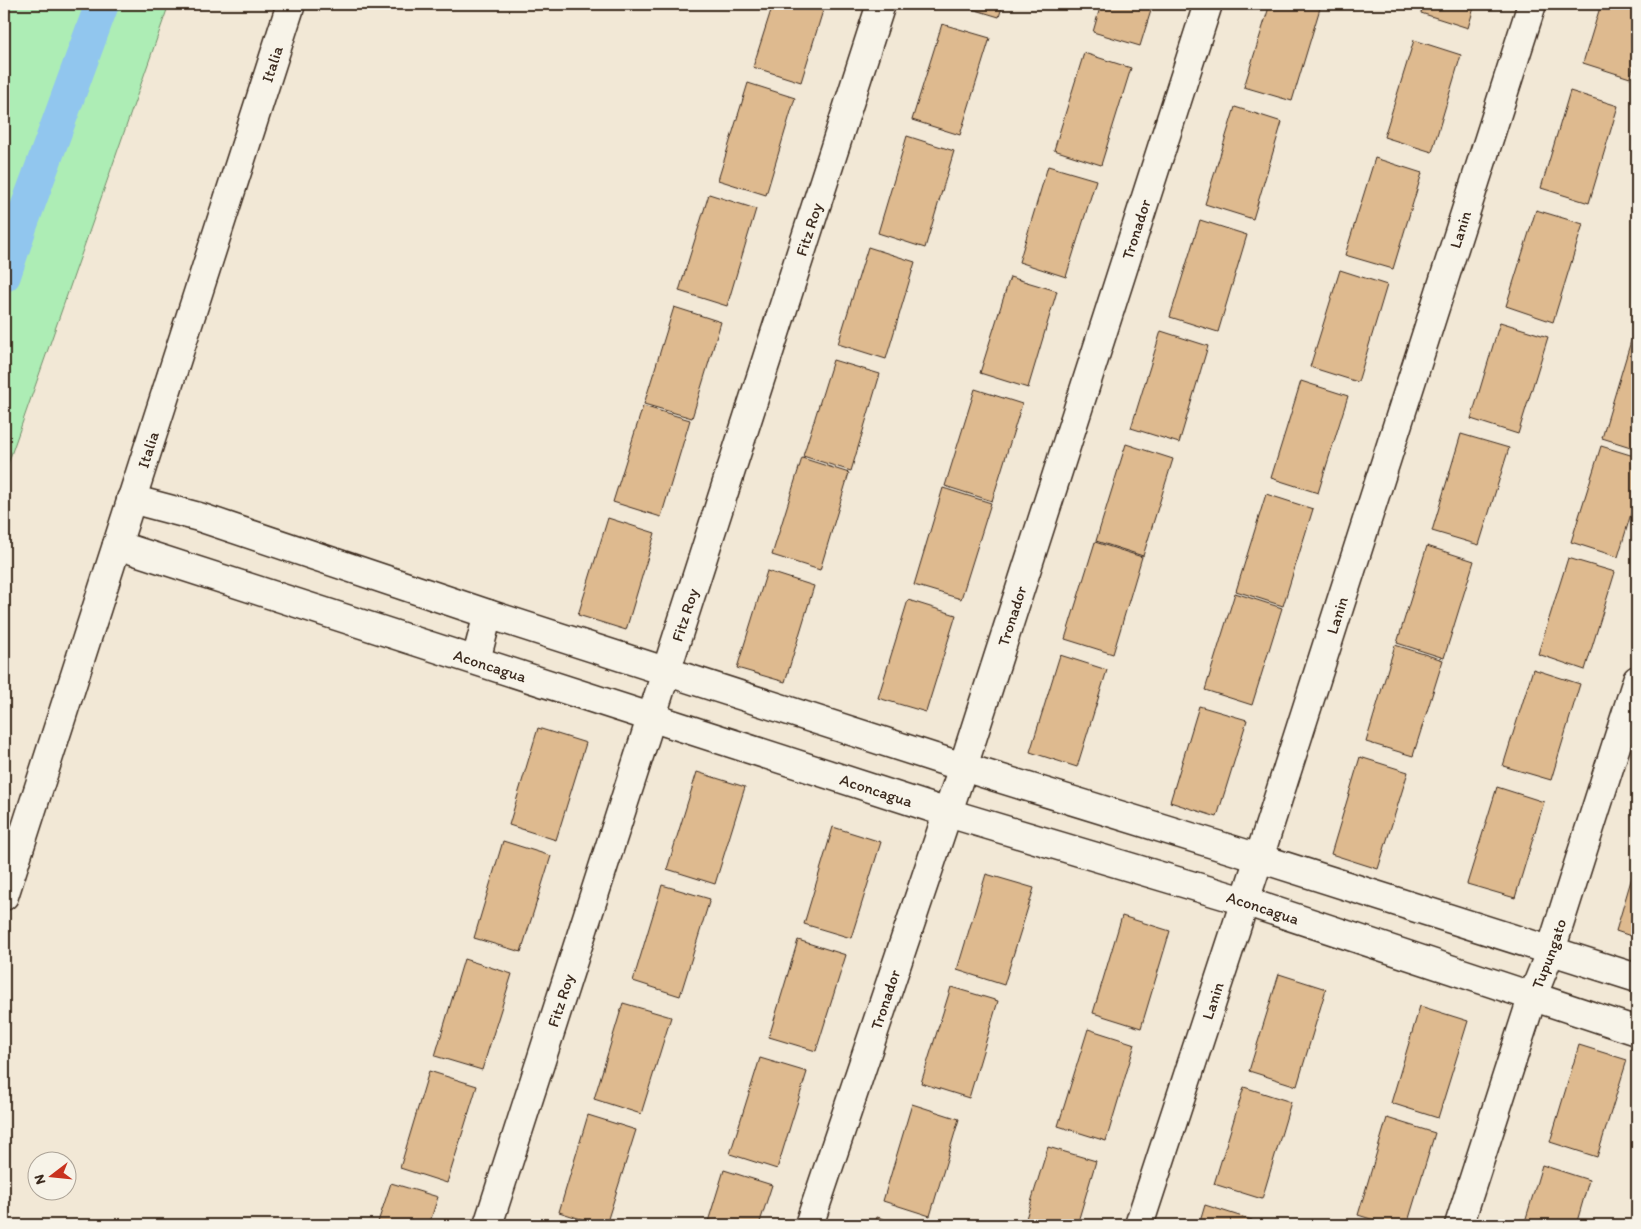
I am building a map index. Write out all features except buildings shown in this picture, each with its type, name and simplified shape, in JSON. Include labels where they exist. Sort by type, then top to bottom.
[{"type":"street","name":"Italia","points":[[4,896],[291,4]]},
{"type":"street","name":"Fitz Roy","points":[[488,1225],[881,4]]},
{"type":"street","name":"Tronador","points":[[810,1225],[963,767],[1208,4]]},
{"type":"street","name":"Lanin","points":[[1139,1225],[1259,858],[1532,4]]},
{"type":"street","points":[[131,499],[199,517],[488,614],[963,767],[1259,858],[1637,978]]},
{"type":"street","name":"Aconcagua","points":[[117,545],[948,813],[1244,902],[1637,1031]]},
{"type":"street","points":[[476,660],[488,614]]},
{"type":"street","name":"Tupungato","points":[[1459,1225],[1533,996],[1551,950],[1637,680]]},
{"type":"green space","points":[[4,4],[169,4],[4,475]]},
{"type":"waterway","points":[[4,275],[102,4]]}]
